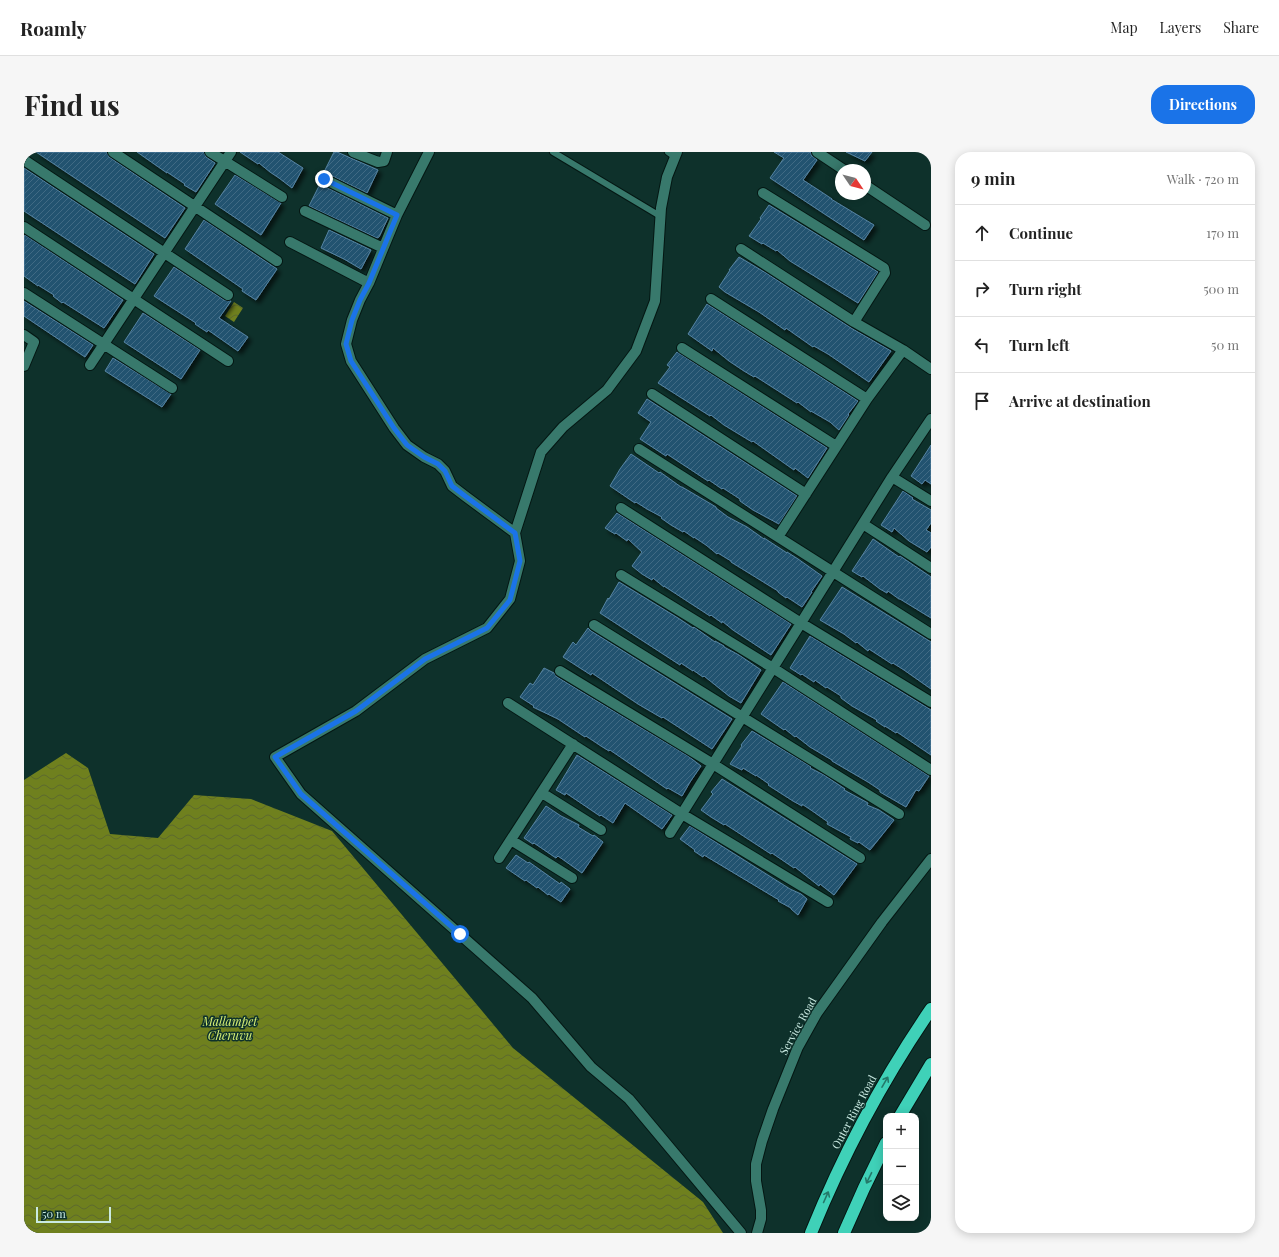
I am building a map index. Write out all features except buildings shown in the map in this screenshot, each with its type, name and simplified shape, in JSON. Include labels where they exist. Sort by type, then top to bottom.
[{"type":"highway","name":"Outer Ring Road","points":[[811,1233],[856,1133],[902,1054],[931,1009]]},
{"type":"highway","points":[[902,1113],[931,1064]]},
{"type":"highway","points":[[844,1233],[883,1149]]},
{"type":"street","points":[[113,152],[277,261]]},
{"type":"street","points":[[210,152],[282,197]]},
{"type":"street","points":[[90,365],[231,152]]},
{"type":"street","points":[[353,152],[378,162],[384,161],[387,152]]},
{"type":"street","points":[[429,152],[397,215],[369,283],[360,300],[352,320],[346,344],[351,361],[394,428],[407,445],[424,457],[438,464],[445,471],[452,486],[515,533]]},
{"type":"street","points":[[817,152],[835,164]]},
{"type":"street","points":[[673,154],[660,216],[655,301],[636,351],[607,390],[562,427],[540,452],[515,533],[520,561],[510,600],[487,628],[425,659],[356,711],[275,757],[301,794],[532,998],[591,1067],[629,1099],[741,1233]]},
{"type":"street","points":[[24,160],[228,295]]},
{"type":"street","points":[[324,179],[397,215]]},
{"type":"street","points":[[871,189],[925,225]]},
{"type":"street","points":[[763,193],[884,268],[885,273],[854,322]]},
{"type":"street","points":[[305,211],[383,248]]},
{"type":"street","points":[[24,227],[228,360]]},
{"type":"street","points":[[290,242],[369,283]]},
{"type":"street","points":[[742,249],[854,322],[903,350],[931,369]]},
{"type":"street","points":[[24,293],[172,388]]},
{"type":"street","points":[[711,299],[867,399]]},
{"type":"street","points":[[24,335],[34,342],[24,366]]},
{"type":"street","points":[[682,348],[836,446]]},
{"type":"street","points":[[778,537],[867,399],[903,350]]},
{"type":"street","points":[[652,394],[806,494]]},
{"type":"street","points":[[670,833],[892,477],[928,429],[931,419]]},
{"type":"street","points":[[639,449],[931,634]]},
{"type":"street","points":[[892,477],[931,501]]},
{"type":"street","points":[[621,508],[801,623],[931,702]]},
{"type":"street","points":[[863,524],[931,568]]},
{"type":"street","points":[[622,575],[773,668],[931,770]]},
{"type":"street","points":[[594,625],[899,814]]},
{"type":"street","points":[[560,671],[713,764],[860,858]]},
{"type":"street","points":[[508,703],[682,814],[828,902]]},
{"type":"street","points":[[499,858],[573,744]]},
{"type":"street","points":[[542,792],[601,830]]},
{"type":"street","points":[[511,840],[572,878]]},
{"type":"street","name":"Service Road","points":[[757,1233],[761,1219],[761,1210],[756,1181],[756,1164],[773,1110],[798,1047],[817,1013],[882,922],[931,859]]},
{"type":"lane","points":[[553,152],[660,216]]},
{"type":"water","points":[[234,302],[243,308],[234,322],[225,316]]},
{"type":"water","name":"Mallampet Cheruvu","points":[[66,753],[88,768],[110,834],[158,838],[194,795],[251,799],[332,831],[513,1048],[703,1202],[723,1233],[24,1233],[24,780]]},
{"type":"route","points":[[324,179],[397,215],[352,320],[346,344],[351,361],[394,428],[407,445],[424,457],[438,464],[445,471],[452,486],[515,533],[520,561],[510,600],[487,628],[425,659],[356,711],[275,757],[301,794],[460,934]]}]
